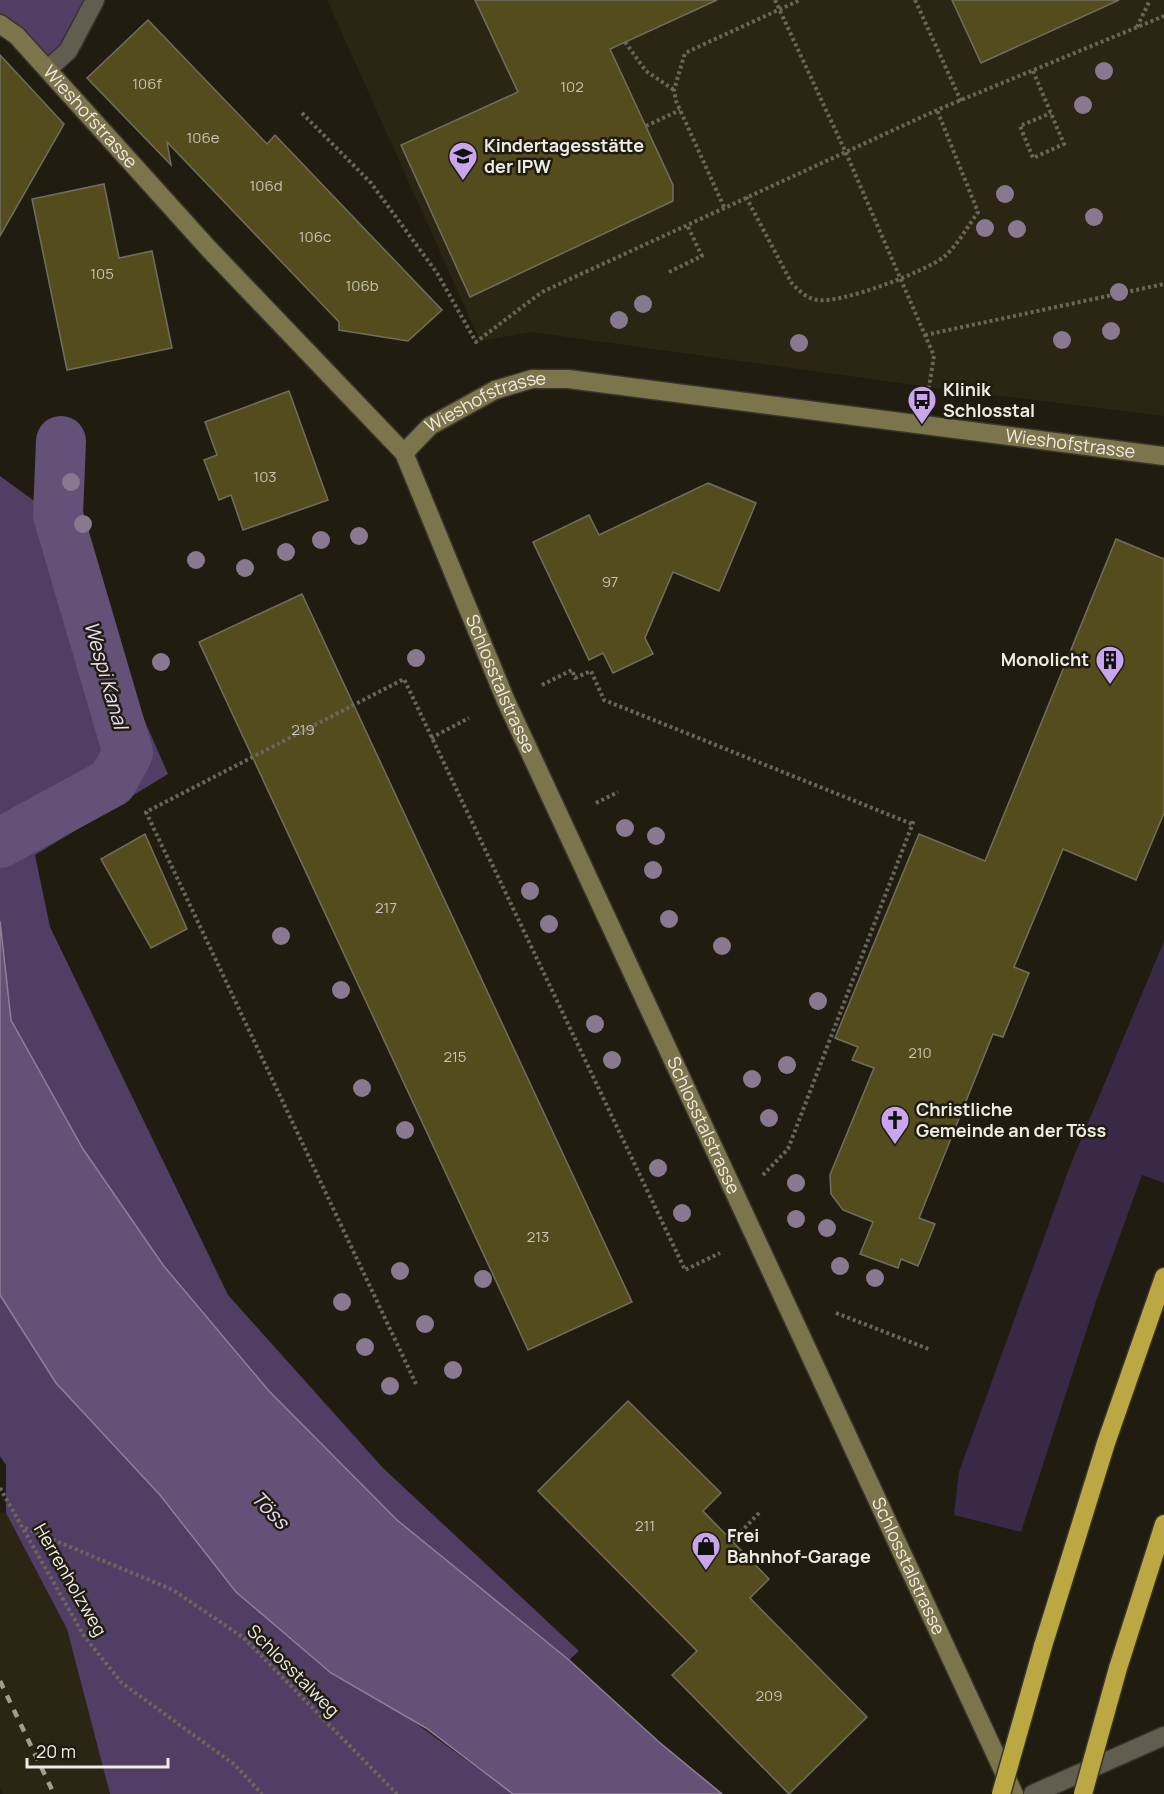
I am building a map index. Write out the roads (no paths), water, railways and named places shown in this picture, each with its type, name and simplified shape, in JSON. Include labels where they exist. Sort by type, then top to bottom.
[{"type":"highway","points":[[1001,1794],[1043,1646],[1106,1443],[1164,1278]]},
{"type":"highway","points":[[1083,1794],[1118,1668],[1164,1524]]},
{"type":"main road","name":"Wieshofstrasse","points":[[0,24],[17,36],[209,249],[404,453],[430,426],[495,390],[532,379],[568,379],[1164,456]]},
{"type":"main road","name":"Schlosstalstrasse","points":[[404,453],[506,701],[1014,1794]]},
{"type":"street","points":[[48,69],[68,51],[95,0]]},
{"type":"street","points":[[1033,1794],[1164,1736]]},
{"type":"water","name":"Töss","points":[[0,921],[11,1020],[83,1149],[163,1265],[269,1391],[397,1520],[569,1660],[659,1742],[722,1794],[513,1794],[426,1728],[331,1673],[236,1592],[160,1495],[56,1383],[0,1295]]},
{"type":"waterway","name":"Wespi Kanal","points":[[0,843],[112,782],[128,753],[58,515],[61,441]]},
{"type":"railway","points":[[0,1681],[54,1794]]},
{"type":"place","name":"Kindertagesstätte der IPW","points":[[463,182]]},
{"type":"place","name":"Klinik Schlosstal","points":[[922,426]]},
{"type":"place","name":"Monolicht","points":[[1110,686]]},
{"type":"place","name":"Christliche Gemeinde an der Töss","points":[[895,1146]]},
{"type":"place","name":"Frei Bahnhof-Garage","points":[[706,1572]]}]
